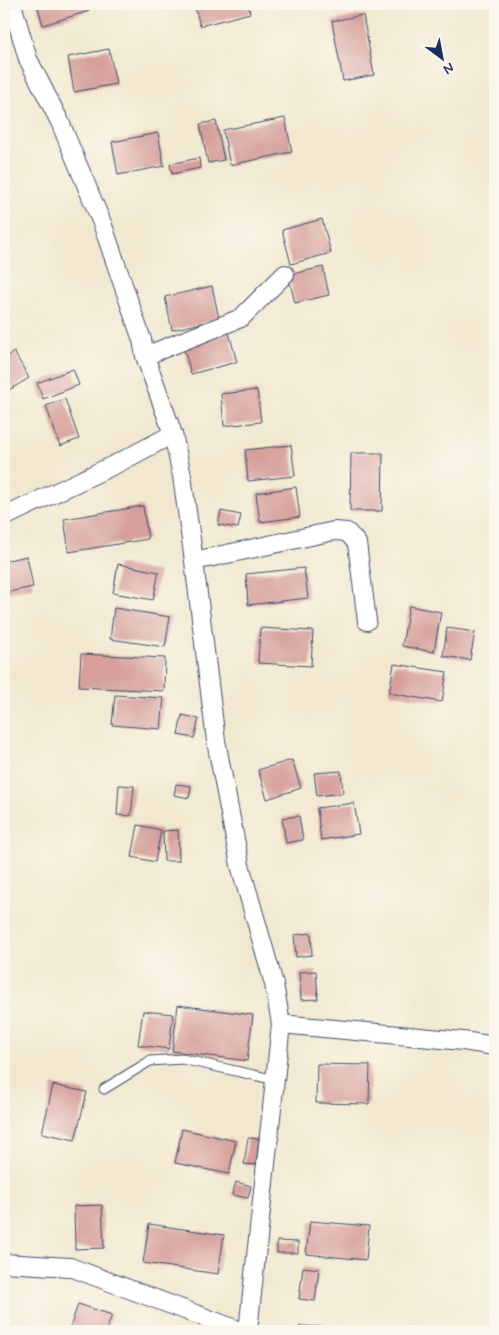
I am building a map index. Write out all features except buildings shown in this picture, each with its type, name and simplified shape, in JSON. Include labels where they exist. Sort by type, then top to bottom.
[{"type":"street","points":[[12,4],[28,58],[60,122],[102,223],[142,340],[145,356],[173,434],[182,476],[194,561],[216,741],[240,865],[274,984],[281,1024],[248,1331]]},
{"type":"street","points":[[145,356],[241,318],[285,274]]},
{"type":"street","points":[[4,517],[120,462],[173,434]]},
{"type":"street","points":[[194,561],[334,532],[347,532],[357,544],[366,622]]},
{"type":"street","points":[[281,1024],[462,1041],[495,1046]]},
{"type":"street","points":[[4,1263],[70,1267],[241,1331]]},
{"type":"lane","points":[[104,1089],[150,1061],[158,1060],[182,1059],[276,1080]]}]
